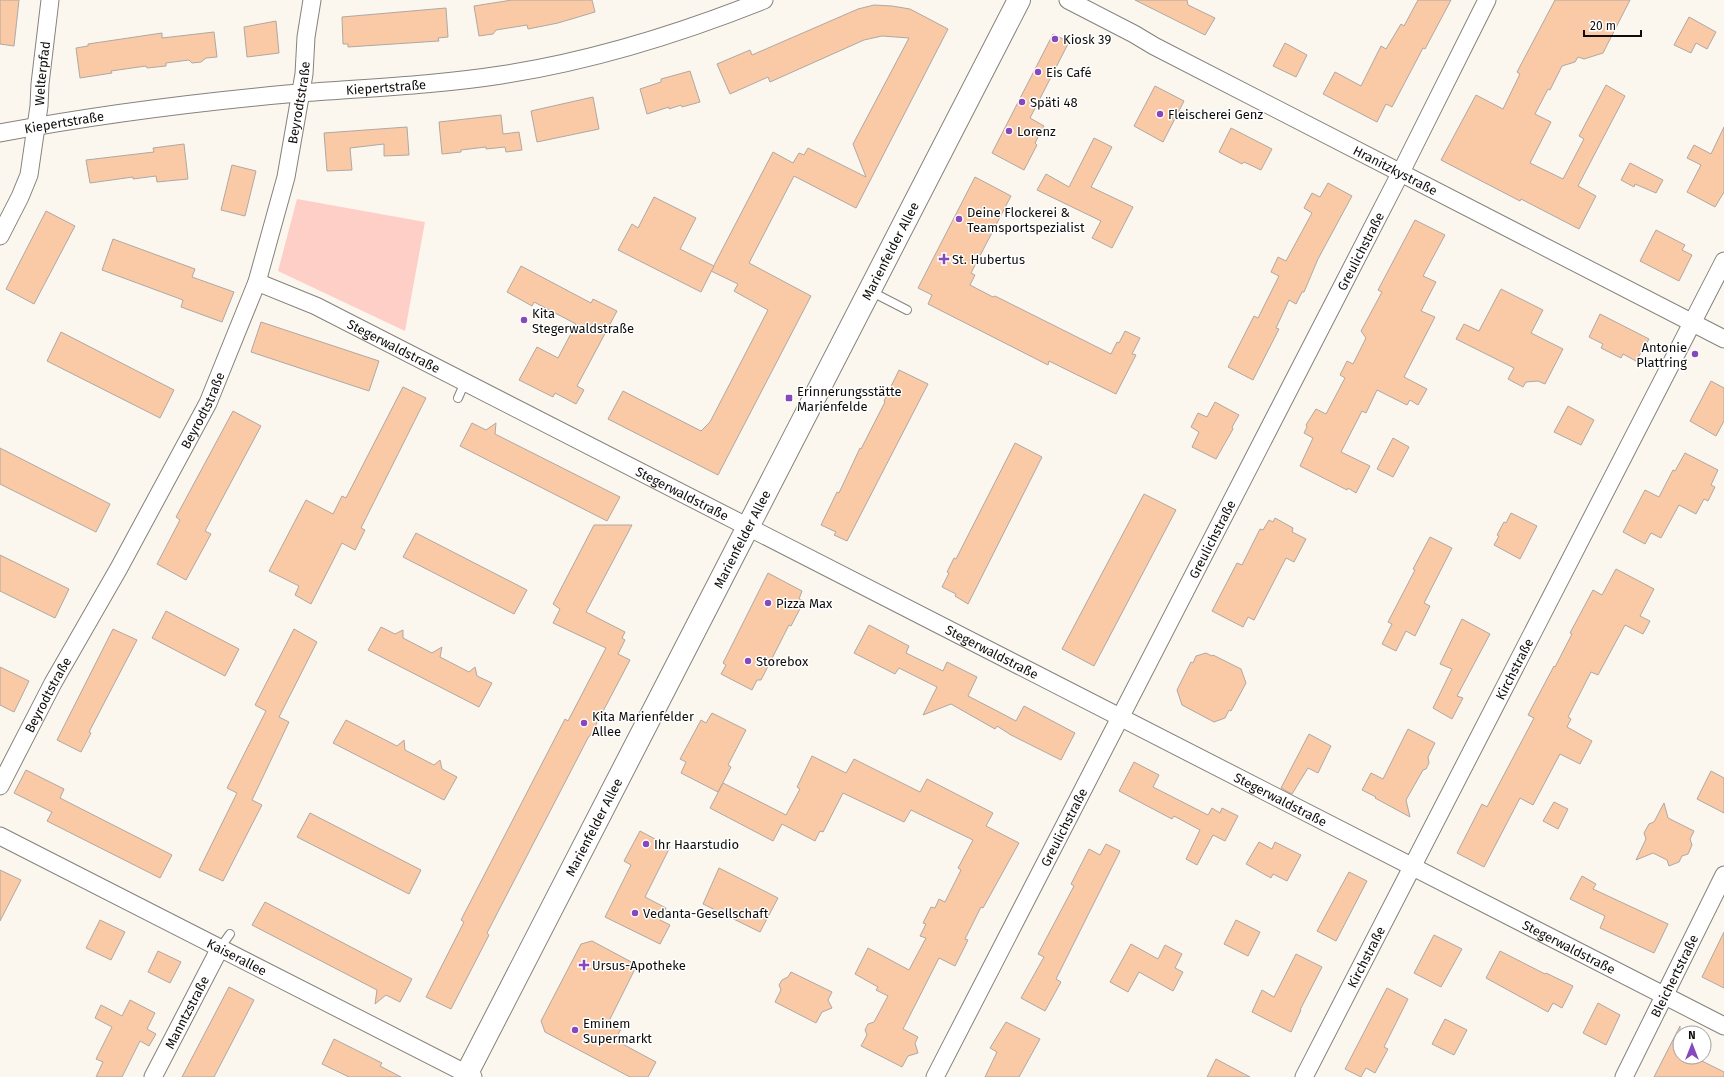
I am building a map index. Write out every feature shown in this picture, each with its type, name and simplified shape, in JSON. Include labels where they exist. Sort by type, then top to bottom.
[{"type":"main road","name":"Marienfelder Allee","points":[[468,1076],[747,527],[1019,0]]},
{"type":"street","name":"Welterpfad","points":[[0,236],[26,185],[32,160],[50,0]]},
{"type":"street","name":"Beyrodtstraße","points":[[0,786],[53,683],[119,568],[208,403],[257,282],[286,177],[304,74],[306,37],[312,0]]},
{"type":"street","name":"Kiepertstraße","points":[[0,133],[76,119],[169,106],[500,75],[571,61],[648,42],[717,19],[764,0]]},
{"type":"street","name":"Hranitzkystraße","points":[[1068,0],[1400,174],[1724,339]]},
{"type":"street","name":"Greulichstraße","points":[[935,1077],[1400,174],[1487,0]]},
{"type":"street","name":"Kirchstraße","points":[[1304,1077],[1724,262]]},
{"type":"street","name":"Stegerwaldstraße","points":[[257,282],[316,306],[1724,1026]]},
{"type":"street","name":"Kaiserallee","points":[[0,836],[468,1076]]},
{"type":"street","name":"Bleichertstraße","points":[[1624,1077],[1724,875]]},
{"type":"street","name":"Manntzstraße","points":[[153,1077],[220,948]]},
{"type":"lane","points":[[869,290],[907,310]]},
{"type":"lane","points":[[458,398],[465,382]]},
{"type":"lane","points":[[220,948],[230,934]]},
{"type":"shaded area","points":[[297,199],[425,222],[405,331],[278,271]]},
{"type":"building","points":[[0,0],[19,0],[14,46],[0,44]]},
{"type":"building","points":[[512,0],[592,0],[595,12],[558,23],[528,29],[527,25],[496,30],[493,34],[479,36],[474,6]]},
{"type":"building","points":[[1135,0],[1187,0],[1188,5],[1215,18],[1205,35]]},
{"type":"building","points":[[1418,0],[1451,0],[1425,49],[1423,48],[1392,107],[1386,104],[1377,122],[1323,94],[1335,72],[1361,86],[1381,46],[1386,49],[1401,24],[1404,26]]},
{"type":"building","points":[[1555,0],[1630,0],[1603,53],[1584,59],[1578,57],[1575,62],[1562,66],[1550,90],[1548,89],[1535,114],[1551,122],[1530,163],[1563,179],[1584,139],[1579,136],[1606,85],[1625,96],[1578,186],[1596,196],[1579,229],[1521,199],[1520,201],[1441,160],[1476,95],[1503,109],[1520,74],[1517,72]]},
{"type":"building","points":[[874,5],[910,9],[948,29],[856,208],[794,176],[749,263],[811,296],[718,475],[608,419],[623,391],[701,431],[710,422],[768,310],[734,291],[738,284],[711,271],[773,152],[793,163],[799,153],[804,155],[808,148],[866,177],[853,144],[909,38],[882,36],[864,40],[770,82],[768,77],[730,94],[717,64],[750,50],[752,55],[858,9]]},
{"type":"building","points":[[446,8],[448,37],[438,38],[439,41],[348,47],[348,44],[343,44],[342,17]]},
{"type":"building","points":[[1689,17],[1716,32],[1707,49],[1696,43],[1691,53],[1674,45]]},
{"type":"building","points":[[276,21],[279,53],[247,57],[244,27]]},
{"type":"building","points":[[214,32],[217,57],[206,58],[201,62],[192,63],[189,60],[166,63],[166,66],[147,68],[146,66],[111,71],[112,73],[80,78],[76,48],[88,46],[88,44],[162,33],[162,38]]},
{"type":"building","points":[[1053,34],[1069,42],[1030,118],[1044,126],[1035,143],[1037,145],[1024,170],[992,153]]},
{"type":"building","points":[[1285,43],[1307,55],[1296,77],[1273,66]]},
{"type":"building","points":[[690,71],[700,102],[682,107],[681,105],[669,109],[669,107],[647,114],[640,89],[661,82],[661,79]]},
{"type":"building","points":[[1155,86],[1184,101],[1163,142],[1134,126]]},
{"type":"building","points":[[593,97],[599,129],[537,142],[531,111]]},
{"type":"building","points":[[501,115],[503,134],[519,132],[522,150],[506,152],[505,147],[486,149],[486,147],[442,154],[439,122]]},
{"type":"building","points":[[407,127],[409,155],[384,156],[384,144],[350,148],[352,170],[327,171],[324,133]]},
{"type":"building","points":[[1724,127],[1724,192],[1715,207],[1687,192],[1701,165],[1687,158],[1694,145],[1711,154]]},
{"type":"building","points":[[1231,128],[1272,149],[1261,170],[1244,162],[1242,164],[1219,152]]},
{"type":"building","points":[[1094,138],[1112,147],[1091,187],[1133,207],[1112,248],[1092,238],[1101,221],[1037,190],[1046,174],[1069,187]]},
{"type":"building","points":[[184,144],[188,179],[157,182],[156,176],[133,179],[133,177],[90,183],[86,160],[154,152],[153,148]]},
{"type":"building","points":[[1630,163],[1663,180],[1656,193],[1635,184],[1634,187],[1621,180]]},
{"type":"building","points":[[232,165],[256,171],[245,216],[221,210]]},
{"type":"building","points":[[975,177],[1011,196],[971,273],[975,275],[970,285],[1111,354],[1125,331],[1140,338],[1132,354],[1136,355],[1116,394],[1049,361],[1048,365],[928,304],[932,295],[918,288]]},
{"type":"building","points":[[1328,183],[1352,196],[1318,259],[1304,292],[1302,292],[1296,304],[1289,300],[1276,328],[1279,329],[1253,380],[1228,367],[1254,316],[1258,318],[1279,276],[1271,272],[1278,257],[1286,261],[1312,213],[1304,208],[1312,193],[1320,197]]},
{"type":"building","points":[[654,197],[696,218],[680,249],[714,266],[701,292],[618,250],[632,224],[638,228]]},
{"type":"building","points":[[46,211],[75,226],[34,304],[6,289]]},
{"type":"building","points":[[1415,220],[1445,235],[1423,276],[1436,282],[1421,311],[1435,317],[1404,377],[1427,389],[1418,405],[1410,400],[1407,405],[1377,390],[1366,413],[1362,411],[1341,452],[1370,466],[1356,493],[1348,488],[1347,490],[1300,466],[1313,438],[1304,433],[1307,427],[1306,425],[1316,409],[1326,414],[1345,378],[1340,375],[1347,361],[1353,364],[1366,338],[1361,331],[1382,292],[1378,290]]},
{"type":"building","points":[[1656,230],[1685,245],[1682,250],[1692,255],[1679,281],[1640,261]]},
{"type":"building","points":[[113,239],[195,269],[192,277],[234,292],[222,322],[181,307],[183,300],[102,270]]},
{"type":"building","points":[[521,266],[591,303],[593,299],[617,311],[577,386],[584,390],[576,404],[555,393],[553,397],[519,380],[537,347],[558,358],[576,324],[534,302],[532,306],[507,292]]},
{"type":"building","points":[[1501,289],[1543,310],[1531,333],[1563,349],[1545,384],[1538,381],[1526,382],[1523,387],[1508,379],[1514,368],[1456,339],[1464,324],[1479,331]]},
{"type":"building","points":[[1600,314],[1649,339],[1636,361],[1623,354],[1621,358],[1601,348],[1603,344],[1589,337]]},
{"type":"building","points":[[261,322],[379,361],[369,391],[251,352]]},
{"type":"building","points":[[61,332],[174,390],[160,418],[47,361]]},
{"type":"building","points":[[899,370],[928,384],[847,541],[834,535],[836,532],[821,525],[885,402],[884,401]]},
{"type":"building","points":[[1711,381],[1724,388],[1724,421],[1716,436],[1690,421]]},
{"type":"building","points":[[403,387],[426,398],[361,528],[365,530],[355,550],[342,543],[311,604],[295,595],[299,586],[269,571],[306,500],[333,514],[342,496],[346,498]]},
{"type":"building","points":[[1215,402],[1239,415],[1216,459],[1192,447],[1199,432],[1191,427],[1198,413],[1207,417]]},
{"type":"building","points":[[1568,406],[1594,420],[1581,445],[1554,432]]},
{"type":"building","points":[[233,411],[261,426],[205,531],[211,534],[186,580],[157,564],[180,520],[176,517]]},
{"type":"building","points":[[472,423],[486,430],[496,423],[495,434],[620,497],[607,521],[460,446]]},
{"type":"building","points":[[1393,438],[1409,447],[1393,477],[1377,469]]},
{"type":"building","points":[[1015,443],[1042,457],[968,604],[955,596],[956,594],[942,587],[954,558],[956,559]]},
{"type":"building","points":[[0,448],[110,504],[96,532],[0,484]]},
{"type":"building","points":[[1685,453],[1718,470],[1711,485],[1715,487],[1708,501],[1704,499],[1696,514],[1679,505],[1661,538],[1651,533],[1645,544],[1623,532],[1645,490],[1659,497],[1673,470],[1675,471]]},
{"type":"building","points":[[1144,494],[1176,510],[1094,666],[1062,649]]},
{"type":"building","points":[[1511,513],[1537,526],[1520,559],[1494,545],[1499,536],[1497,535]]},
{"type":"building","points":[[1275,518],[1293,528],[1292,532],[1306,539],[1294,562],[1286,558],[1254,620],[1248,617],[1243,627],[1212,611],[1237,563],[1242,565],[1260,529],[1263,530],[1269,520],[1273,522]]},
{"type":"building","points":[[594,525],[632,525],[586,612],[625,632],[622,638],[625,640],[618,654],[630,660],[487,933],[489,935],[451,1009],[426,997],[464,922],[461,920],[565,719],[568,721],[606,648],[553,623],[560,609],[553,604]]},
{"type":"building","points":[[416,533],[527,590],[514,614],[403,557]]},
{"type":"building","points":[[1430,537],[1452,548],[1424,603],[1430,606],[1415,636],[1406,631],[1396,651],[1382,644],[1392,624],[1388,622]]},
{"type":"building","points":[[0,555],[69,589],[55,618],[0,591]]},
{"type":"building","points":[[1616,569],[1654,589],[1640,616],[1650,621],[1643,634],[1625,625],[1598,675],[1591,672],[1568,717],[1571,719],[1567,727],[1592,741],[1580,764],[1560,754],[1533,805],[1520,798],[1484,867],[1457,853],[1482,804],[1487,807],[1534,718],[1528,715],[1554,666],[1555,667],[1572,634],[1570,633],[1593,590],[1602,595]]},
{"type":"building","points":[[768,573],[802,591],[799,599],[804,601],[791,626],[789,625],[761,680],[757,680],[752,690],[721,674],[726,665],[723,663]]},
{"type":"building","points":[[166,611],[239,649],[225,676],[152,638]]},
{"type":"building","points":[[1462,619],[1490,634],[1457,696],[1463,698],[1452,719],[1433,708],[1452,669],[1440,664]]},
{"type":"building","points":[[869,625],[909,646],[906,653],[943,671],[947,662],[977,677],[968,696],[1016,721],[1024,706],[1075,733],[1061,760],[1011,735],[997,726],[995,729],[951,704],[923,715],[937,687],[899,668],[895,674],[854,653]]},
{"type":"building","points":[[381,627],[395,634],[403,630],[403,638],[432,653],[442,647],[440,657],[469,672],[475,667],[477,676],[492,683],[479,707],[368,650]]},
{"type":"building","points":[[113,629],[137,640],[89,732],[91,733],[81,752],[57,740]]},
{"type":"building","points":[[294,629],[317,642],[279,717],[289,722],[252,800],[262,805],[223,881],[199,870],[237,793],[227,788],[266,711],[255,705]]},
{"type":"building","points":[[1206,653],[1241,669],[1246,683],[1231,711],[1229,710],[1225,718],[1214,722],[1182,705],[1177,690],[1191,662],[1193,663],[1196,656]]},
{"type":"building","points":[[0,667],[29,681],[14,712],[0,705]]},
{"type":"building","points":[[712,713],[746,730],[728,765],[731,767],[718,792],[681,773],[686,762],[680,759],[701,720],[706,723]]},
{"type":"building","points":[[346,720],[397,746],[404,740],[405,750],[434,765],[440,760],[442,769],[457,777],[444,800],[333,743]]},
{"type":"building","points":[[1408,729],[1435,743],[1428,757],[1429,763],[1426,769],[1423,770],[1406,800],[1410,817],[1362,790],[1371,773],[1383,779]]},
{"type":"building","points":[[1309,734],[1331,746],[1318,773],[1308,768],[1292,794],[1281,788]]},
{"type":"building","points":[[812,756],[846,773],[854,759],[920,792],[927,779],[993,813],[986,826],[1019,843],[983,908],[981,907],[965,939],[968,940],[955,966],[939,958],[903,1029],[918,1037],[915,1043],[918,1053],[908,1056],[902,1067],[861,1046],[867,1035],[865,1030],[868,1024],[874,1022],[888,996],[876,990],[878,987],[855,974],[868,948],[909,970],[926,938],[920,936],[926,924],[923,923],[931,907],[935,908],[939,899],[945,902],[961,870],[958,868],[973,840],[911,810],[904,822],[843,793],[823,832],[820,831],[815,841],[782,824],[773,841],[710,808],[723,783],[786,815],[800,789],[797,787]]},
{"type":"building","points":[[1134,762],[1159,775],[1153,787],[1208,815],[1212,808],[1220,813],[1222,808],[1238,816],[1225,841],[1213,835],[1197,865],[1186,859],[1200,830],[1174,816],[1172,819],[1119,791]]},
{"type":"building","points":[[26,770],[64,789],[60,798],[172,855],[160,878],[47,821],[52,812],[14,793]]},
{"type":"building","points":[[1711,771],[1724,778],[1724,813],[1697,799]]},
{"type":"building","points":[[1554,802],[1568,809],[1558,829],[1543,821]]},
{"type":"building","points":[[1664,803],[1668,818],[1694,831],[1690,839],[1692,845],[1688,854],[1682,856],[1679,862],[1669,866],[1667,860],[1653,853],[1636,860],[1646,839],[1644,833],[1649,824],[1654,822]]},
{"type":"building","points":[[310,813],[421,870],[409,894],[297,837]]},
{"type":"building","points":[[640,831],[670,847],[645,897],[666,908],[660,920],[670,925],[660,944],[605,917],[631,865],[624,861]]},
{"type":"building","points":[[1259,842],[1272,849],[1275,842],[1301,855],[1287,881],[1273,874],[1271,878],[1246,864]]},
{"type":"building","points":[[1106,844],[1120,851],[1056,979],[1061,982],[1045,1011],[1021,998],[1044,957],[1038,954],[1074,886],[1071,884],[1089,849],[1100,855]]},
{"type":"building","points":[[719,868],[778,898],[760,932],[703,904]]},
{"type":"building","points":[[0,870],[21,880],[0,921]]},
{"type":"building","points":[[1349,872],[1367,881],[1336,941],[1317,931]]},
{"type":"building","points":[[1582,876],[1596,884],[1593,889],[1668,924],[1654,953],[1600,928],[1605,916],[1570,899]]},
{"type":"building","points":[[265,902],[412,979],[400,1002],[386,995],[375,1004],[377,990],[252,925]]},
{"type":"building","points":[[100,920],[125,932],[111,960],[86,948]]},
{"type":"building","points":[[1236,920],[1260,932],[1248,956],[1224,944]]},
{"type":"building","points":[[1724,932],[1724,988],[1702,977]]},
{"type":"building","points":[[1434,935],[1462,949],[1441,987],[1414,973]]},
{"type":"building","points":[[592,941],[637,965],[608,1023],[621,1029],[615,1040],[656,1062],[648,1077],[630,1077],[545,1032],[541,1021],[581,944]]},
{"type":"building","points":[[1131,944],[1158,959],[1165,945],[1182,954],[1175,968],[1183,972],[1173,991],[1139,972],[1128,992],[1110,982]]},
{"type":"building","points":[[158,951],[181,962],[170,983],[148,972]]},
{"type":"building","points":[[1500,951],[1545,974],[1546,973],[1573,986],[1562,1008],[1553,1003],[1548,1012],[1486,978]]},
{"type":"building","points":[[1296,954],[1322,967],[1300,1010],[1291,1032],[1252,1012],[1262,990],[1274,997]]},
{"type":"building","points":[[791,972],[832,992],[828,1000],[832,1008],[822,1012],[816,1023],[775,1002],[781,990],[779,985]]},
{"type":"building","points":[[229,987],[254,1000],[214,1077],[182,1077]]},
{"type":"building","points":[[1387,988],[1408,999],[1384,1047],[1388,1049],[1375,1073],[1366,1068],[1361,1077],[1345,1069]]},
{"type":"building","points":[[130,1000],[155,1013],[147,1029],[156,1034],[149,1046],[140,1041],[122,1077],[96,1077],[103,1062],[96,1059],[112,1027],[95,1018],[101,1005],[122,1016]]},
{"type":"building","points":[[1598,1003],[1620,1015],[1606,1045],[1583,1033]]},
{"type":"building","points":[[1445,1019],[1467,1030],[1454,1055],[1432,1044]]},
{"type":"building","points":[[1006,1022],[1040,1039],[1019,1077],[985,1077],[997,1052],[990,1048]]},
{"type":"building","points":[[334,1039],[382,1063],[380,1066],[401,1077],[349,1077],[322,1064]]},
{"type":"building","points":[[1672,1042],[1672,1065],[1710,1065],[1724,1072],[1724,1077],[1654,1077]]},
{"type":"building","points":[[1216,1059],[1250,1077],[1207,1077]]},
{"type":"place","name":"Kiosk 39","points":[[1055,39]]},
{"type":"place","name":"Eis Café","points":[[1038,72]]},
{"type":"place","name":"Späti 48","points":[[1022,102]]},
{"type":"place","name":"Fleischerei Genz","points":[[1160,114]]},
{"type":"place","name":"Lorenz","points":[[1009,131]]},
{"type":"place","name":"Deine Flockerei & Teamsportspezialist","points":[[959,219]]},
{"type":"place","name":"St. Hubertus","points":[[944,259]]},
{"type":"place","name":"Kita Stegerwaldstraße","points":[[524,320]]},
{"type":"place","name":"Antonie Plattring","points":[[1695,354]]},
{"type":"place","name":"Erinnerungsstätte Marienfelde","points":[[789,398]]},
{"type":"place","name":"Pizza Max","points":[[768,603]]},
{"type":"place","name":"Storebox","points":[[748,661]]},
{"type":"place","name":"Kita Marienfelder Allee","points":[[584,723]]},
{"type":"place","name":"Ihr Haarstudio","points":[[646,844]]},
{"type":"place","name":"Vedanta-Gesellschaft","points":[[635,913]]},
{"type":"place","name":"Ursus-Apotheke","points":[[584,965]]},
{"type":"place","name":"Eminem Supermarkt","points":[[575,1030]]}]
